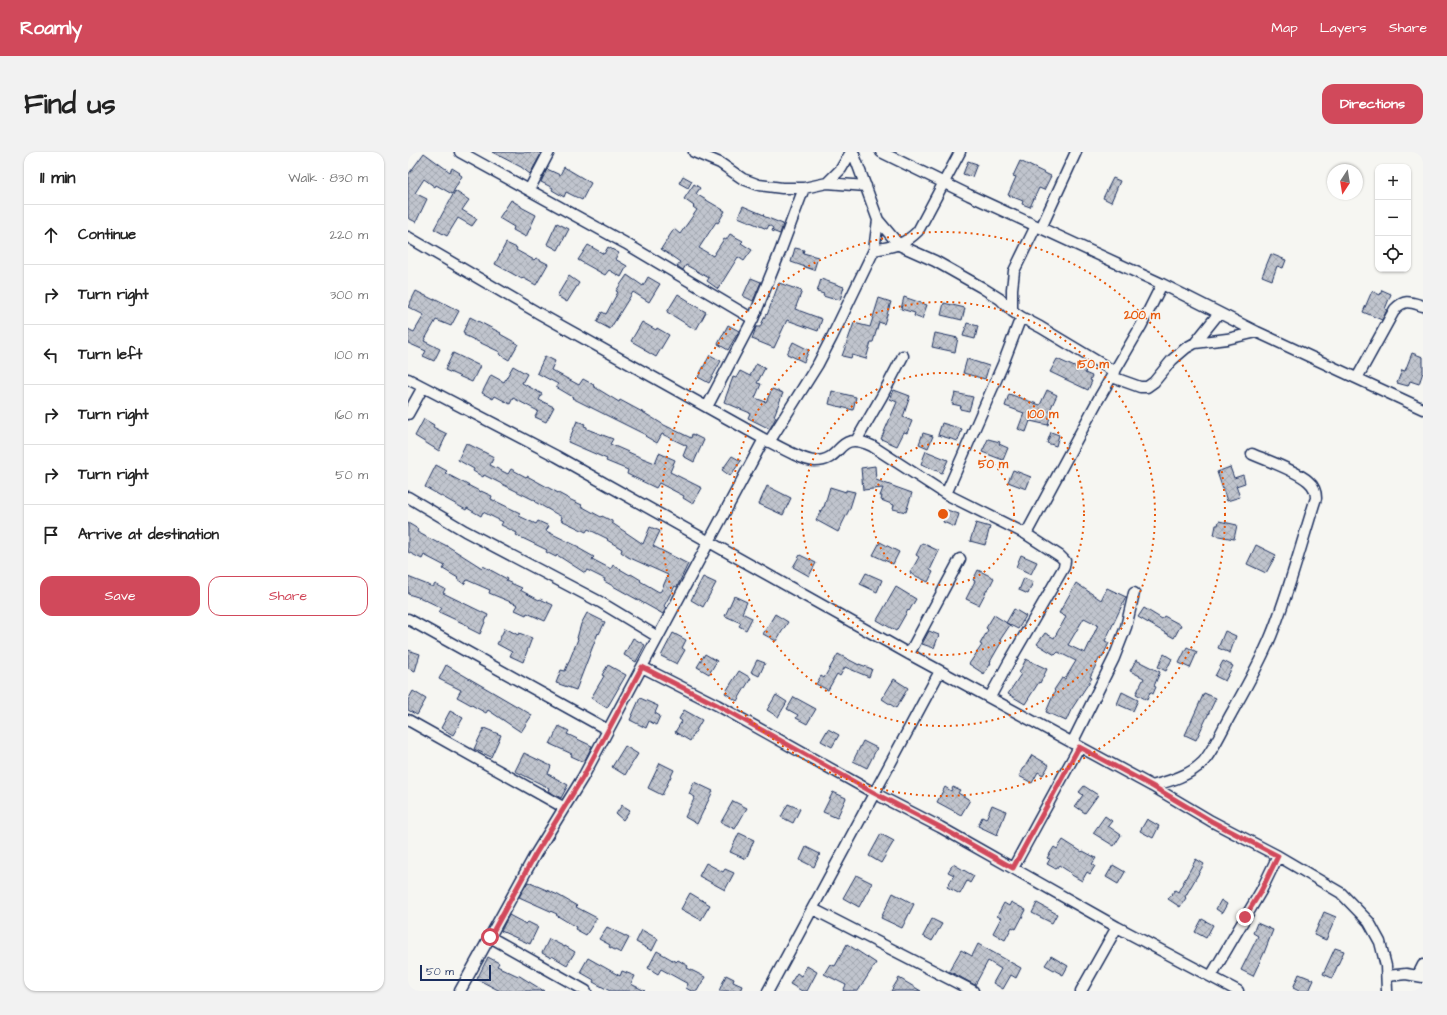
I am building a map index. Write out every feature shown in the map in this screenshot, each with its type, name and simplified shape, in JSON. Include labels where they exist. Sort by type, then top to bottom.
[{"type":"street","points":[[460,152],[625,243],[753,319]]},
{"type":"street","points":[[529,190],[549,152]]},
{"type":"street","points":[[694,152],[720,163],[743,179],[760,185],[782,188],[804,188],[827,183],[866,186]]},
{"type":"street","points":[[827,183],[841,169],[852,152]]},
{"type":"street","points":[[852,152],[878,220],[899,245],[935,261],[981,287],[1000,299],[1022,317],[1040,327],[1113,375],[1140,386],[1147,387],[1154,382],[1172,360],[1194,343],[1219,313]]},
{"type":"street","points":[[881,152],[1162,284],[1257,332],[1423,409]]},
{"type":"street","points":[[874,250],[899,245],[918,231],[960,152]]},
{"type":"street","points":[[1012,310],[1014,272],[1039,227],[1076,152]]},
{"type":"street","points":[[707,407],[753,319],[804,188]]},
{"type":"street","points":[[460,991],[535,855],[563,807],[583,777],[709,543],[767,440],[818,364],[874,250],[878,220]]},
{"type":"street","points":[[408,237],[533,310],[767,440],[802,457],[814,461],[824,460],[833,456],[844,444],[849,441],[856,441],[872,446],[946,494],[1026,534],[1060,556],[1065,561],[1064,567],[990,697]]},
{"type":"street","points":[[1026,534],[1098,400],[1142,326],[1162,284]]},
{"type":"street","points":[[1357,378],[1395,309],[1400,304],[1405,302],[1423,306]]},
{"type":"street","points":[[946,494],[1022,317]]},
{"type":"street","points":[[1194,343],[1227,339],[1257,332]]},
{"type":"street","points":[[856,441],[903,356]]},
{"type":"street","points":[[408,379],[556,456],[909,654],[1152,786],[1211,821],[1278,856],[1341,893],[1369,922],[1380,942],[1386,966],[1387,991]]},
{"type":"street","points":[[408,414],[423,387]]},
{"type":"street","points":[[1152,786],[1184,775],[1196,768],[1204,760],[1212,747],[1252,676],[1270,638],[1282,608],[1316,498],[1316,492],[1308,481],[1252,454]]},
{"type":"street","points":[[408,497],[466,531],[600,602],[658,637]]},
{"type":"street","points":[[909,654],[960,560]]},
{"type":"street","points":[[1013,868],[1076,745],[1126,627],[1134,593]]},
{"type":"street","points":[[408,619],[608,730]]},
{"type":"street","points":[[642,667],[717,705],[874,793],[940,827],[1117,927],[1238,991]]},
{"type":"street","points":[[772,990],[874,793],[940,671]]},
{"type":"street","points":[[408,720],[563,807]]},
{"type":"street","points":[[1211,976],[1261,891],[1278,856]]},
{"type":"street","points":[[813,909],[973,991]]},
{"type":"street","points":[[1081,991],[1117,927]]},
{"type":"street","points":[[490,937],[586,991]]},
{"type":"street","points":[[1387,976],[1406,974],[1420,976],[1423,965]]},
{"type":"building","points":[[492,152],[538,152],[541,154],[530,174],[521,167]]},
{"type":"building","points":[[424,153],[450,172],[452,168],[462,176],[452,194],[436,185],[435,187],[424,179],[415,193],[427,199],[416,222],[408,218],[408,175]]},
{"type":"building","points":[[968,161],[977,164],[972,177],[963,174]]},
{"type":"building","points":[[1020,161],[1051,176],[1044,190],[1039,188],[1030,207],[1022,204],[1023,201],[1008,195],[1016,177],[1013,176]]},
{"type":"building","points":[[564,167],[591,183],[582,200],[566,192],[564,197],[552,190],[553,188],[541,182],[547,169],[560,175]]},
{"type":"building","points":[[683,176],[692,181],[688,188],[679,183]]},
{"type":"building","points":[[1113,178],[1120,181],[1111,202],[1103,198]]},
{"type":"building","points":[[694,184],[700,188],[696,194],[725,211],[699,248],[713,256],[724,239],[726,240],[730,234],[743,241],[741,243],[752,250],[744,261],[738,257],[718,289],[707,281],[709,278],[686,265],[683,270],[677,266],[680,262],[661,249],[674,229],[680,234],[697,210],[684,199]]},
{"type":"building","points":[[455,191],[469,200],[462,210],[477,219],[472,226],[458,218],[447,236],[434,229]]},
{"type":"building","points":[[511,200],[536,215],[526,237],[513,230],[514,227],[499,218]]},
{"type":"building","points":[[743,206],[783,224],[780,234],[772,231],[773,228],[769,225],[767,229],[738,217]]},
{"type":"building","points":[[557,223],[569,229],[558,250],[547,244]]},
{"type":"building","points":[[506,243],[517,248],[516,250],[534,260],[536,258],[548,264],[536,285],[495,264]]},
{"type":"building","points":[[588,245],[604,254],[608,247],[619,253],[615,259],[627,266],[621,277],[609,270],[605,275],[578,260]]},
{"type":"building","points":[[795,248],[804,250],[803,253],[818,257],[814,270],[791,262]]},
{"type":"building","points":[[1271,254],[1286,260],[1283,268],[1277,266],[1272,280],[1262,276]]},
{"type":"building","points":[[627,275],[643,286],[648,277],[660,284],[649,302],[633,292],[610,329],[597,322],[602,312],[606,314],[618,292],[616,291]]},
{"type":"building","points":[[569,276],[579,283],[567,302],[557,296]]},
{"type":"building","points":[[751,278],[761,282],[753,301],[743,296]]},
{"type":"building","points":[[821,279],[844,287],[840,300],[823,296],[824,294],[817,292]]},
{"type":"building","points":[[779,283],[802,291],[795,309],[822,319],[818,331],[787,320],[774,348],[752,339],[756,327],[760,327],[766,314],[767,315]]},
{"type":"building","points":[[1382,290],[1391,294],[1385,309],[1387,310],[1382,320],[1363,312],[1372,291],[1380,295]]},
{"type":"building","points":[[416,291],[434,300],[434,298],[459,311],[451,326],[436,320],[424,341],[440,349],[434,361],[423,356],[426,351],[408,343],[408,329],[414,332],[424,315],[408,307]]},
{"type":"building","points":[[678,294],[689,301],[688,302],[706,312],[696,330],[667,312]]},
{"type":"building","points":[[904,297],[927,305],[922,319],[914,316],[915,313],[901,309]]},
{"type":"building","points":[[879,298],[891,302],[884,324],[879,322],[866,359],[852,355],[851,358],[842,356],[854,323],[870,327]]},
{"type":"building","points":[[944,303],[965,308],[962,320],[941,315]]},
{"type":"building","points":[[470,317],[501,333],[500,334],[518,344],[509,360],[499,354],[500,352],[464,335],[465,333],[463,332]]},
{"type":"building","points":[[642,322],[669,335],[656,357],[631,341]]},
{"type":"building","points":[[967,323],[978,326],[975,339],[963,336]]},
{"type":"building","points":[[728,325],[739,331],[728,350],[718,344]]},
{"type":"building","points":[[935,333],[958,338],[955,352],[932,347]]},
{"type":"building","points":[[793,342],[809,350],[804,362],[787,354]]},
{"type":"building","points":[[453,353],[480,366],[472,382],[445,370]]},
{"type":"building","points":[[1412,353],[1423,357],[1423,372],[1419,384],[1410,381],[1408,386],[1397,383],[1402,370],[1405,371]]},
{"type":"building","points":[[710,355],[721,361],[709,383],[698,377]]},
{"type":"building","points":[[545,356],[555,361],[551,370],[579,385],[583,379],[619,402],[620,400],[664,425],[691,438],[692,434],[704,440],[694,462],[683,456],[687,446],[662,434],[657,443],[645,436],[646,435],[572,398],[573,397],[556,387],[558,384],[537,373]]},
{"type":"building","points":[[967,359],[989,366],[985,379],[963,373]]},
{"type":"building","points":[[1057,359],[1079,369],[1079,367],[1086,370],[1085,373],[1092,376],[1090,380],[1092,381],[1088,390],[1050,372]]},
{"type":"building","points":[[756,364],[765,368],[757,383],[761,384],[755,398],[766,402],[772,389],[783,393],[774,416],[776,417],[770,429],[748,418],[750,413],[724,402],[733,377],[736,378],[740,371],[750,376]]},
{"type":"building","points":[[513,366],[527,374],[522,383],[542,394],[539,400],[554,407],[546,422],[535,417],[538,411],[513,398],[510,404],[495,396],[493,399],[482,393],[491,375],[504,382]]},
{"type":"building","points":[[894,390],[910,396],[903,417],[912,421],[907,433],[904,432],[897,446],[881,439],[897,402],[890,399]]},
{"type":"building","points":[[1047,390],[1057,395],[1049,412],[1051,412],[1048,425],[1030,421],[1026,432],[1018,429],[1024,413],[1005,406],[1009,394],[1040,405]]},
{"type":"building","points":[[832,391],[856,397],[853,410],[829,404]]},
{"type":"building","points":[[955,393],[973,397],[969,411],[960,409],[961,406],[952,404]]},
{"type":"building","points":[[424,419],[434,425],[433,427],[447,434],[439,451],[415,436]]},
{"type":"building","points":[[577,421],[585,424],[584,426],[587,427],[587,429],[613,439],[610,444],[655,463],[659,453],[675,460],[670,472],[702,488],[693,504],[683,498],[684,496],[659,483],[656,488],[627,474],[628,470],[606,461],[607,459],[568,442]]},
{"type":"building","points":[[942,423],[962,429],[958,441],[938,435]]},
{"type":"building","points":[[1051,432],[1059,435],[1056,446],[1047,443]]},
{"type":"building","points":[[923,433],[933,436],[928,448],[919,444]]},
{"type":"building","points":[[988,439],[1000,442],[999,444],[1008,448],[1003,460],[982,452]]},
{"type":"building","points":[[466,443],[494,457],[490,465],[508,474],[511,469],[526,477],[527,476],[582,505],[581,506],[601,517],[602,516],[612,521],[612,523],[643,544],[650,527],[660,531],[653,546],[688,564],[677,587],[675,586],[664,606],[666,608],[663,614],[604,581],[605,579],[587,570],[585,573],[557,555],[556,557],[546,552],[547,550],[516,535],[517,533],[501,525],[503,522],[483,512],[481,516],[467,508],[466,510],[425,487],[436,465],[447,471],[445,473],[481,492],[492,496],[491,499],[520,513],[519,516],[536,524],[538,521],[549,526],[546,531],[579,547],[578,548],[594,557],[592,559],[611,569],[613,565],[630,575],[631,574],[659,592],[661,591],[668,575],[628,557],[621,552],[622,549],[607,540],[608,539],[588,529],[586,532],[561,520],[562,517],[535,502],[536,501],[484,475],[483,477],[473,471],[474,469],[458,460]]},
{"type":"building","points":[[926,451],[948,460],[942,473],[921,464]]},
{"type":"building","points":[[732,456],[741,461],[730,476],[722,470]]},
{"type":"building","points":[[875,466],[876,480],[912,493],[906,512],[893,509],[894,505],[881,500],[882,496],[880,496],[883,488],[863,490],[861,468]]},
{"type":"building","points":[[1230,467],[1234,478],[1243,475],[1245,483],[1236,486],[1240,497],[1227,501],[1217,472]]},
{"type":"building","points":[[1013,470],[1031,477],[1026,489],[1008,482]]},
{"type":"building","points":[[767,486],[791,498],[783,515],[759,504]]},
{"type":"building","points":[[830,487],[846,492],[846,490],[855,492],[850,508],[838,532],[816,520],[824,507]]},
{"type":"building","points":[[947,510],[959,514],[955,527],[943,522]]},
{"type":"building","points":[[1219,521],[1237,525],[1234,539],[1214,535],[1216,525],[1218,525]]},
{"type":"building","points":[[408,523],[418,529],[417,532],[449,547],[482,568],[483,566],[507,579],[506,581],[522,588],[520,590],[539,600],[540,599],[553,605],[545,621],[527,613],[526,615],[515,610],[518,605],[489,593],[490,590],[467,580],[464,584],[457,579],[458,578],[443,569],[445,566],[424,555],[422,559],[408,552]]},
{"type":"building","points":[[976,523],[990,527],[985,545],[970,541]]},
{"type":"building","points":[[880,542],[899,552],[893,564],[873,555]]},
{"type":"building","points":[[922,543],[939,551],[930,570],[933,572],[928,582],[910,573],[919,557],[916,555]]},
{"type":"building","points":[[1256,545],[1276,555],[1266,573],[1247,564]]},
{"type":"building","points":[[800,555],[816,563],[809,576],[793,567]]},
{"type":"building","points":[[1021,555],[1037,562],[1031,574],[1016,567]]},
{"type":"building","points":[[978,570],[994,578],[979,605],[966,599],[975,581],[973,580]]},
{"type":"building","points":[[866,573],[882,580],[877,592],[860,584]]},
{"type":"building","points":[[408,577],[433,587],[435,584],[445,589],[443,593],[488,615],[480,634],[468,628],[469,626],[439,612],[442,608],[421,598],[408,594]]},
{"type":"building","points":[[703,577],[716,583],[703,607],[691,600]]},
{"type":"building","points":[[1024,578],[1033,582],[1028,594],[1019,590]]},
{"type":"building","points":[[1076,583],[1101,600],[1107,588],[1126,597],[1105,641],[1109,643],[1102,658],[1100,657],[1090,677],[1092,678],[1071,710],[1066,721],[1046,712],[1055,691],[1054,690],[1062,678],[1065,679],[1076,661],[1058,652],[1055,655],[1037,644],[1045,633],[1054,638],[1066,617],[1059,613]],"holes":[[[1084,618],[1098,625],[1085,653],[1068,645]]]},
{"type":"building","points":[[896,587],[916,599],[896,631],[877,620]]},
{"type":"building","points":[[734,596],[747,602],[742,613],[752,618],[746,630],[739,626],[741,623],[725,616]]},
{"type":"building","points":[[1144,608],[1162,619],[1164,616],[1181,625],[1174,638],[1138,617]]},
{"type":"building","points":[[1014,609],[1026,616],[1018,629],[1006,623]]},
{"type":"building","points":[[587,613],[605,622],[599,634],[598,633],[576,690],[556,683],[561,670],[565,671],[578,639],[581,624]]},
{"type":"building","points":[[775,614],[788,622],[776,641],[763,634]]},
{"type":"building","points":[[994,615],[1010,625],[1000,640],[1002,641],[984,674],[969,664],[982,645],[980,644],[988,630],[986,628]]},
{"type":"building","points":[[505,628],[518,635],[519,633],[532,638],[523,662],[510,656],[512,652],[497,644]]},
{"type":"building","points":[[929,631],[939,635],[934,648],[922,644]]},
{"type":"building","points":[[1225,631],[1236,636],[1230,653],[1218,648]]},
{"type":"building","points":[[673,633],[686,640],[682,648],[685,650],[677,664],[661,656]]},
{"type":"building","points":[[633,638],[645,645],[636,662],[624,655]]},
{"type":"building","points":[[1187,647],[1197,652],[1190,668],[1179,663]]},
{"type":"building","points":[[408,650],[420,654],[415,671],[408,668]]},
{"type":"building","points":[[705,654],[717,661],[709,674],[697,667]]},
{"type":"building","points":[[838,654],[859,665],[872,669],[869,677],[845,667],[840,676],[837,674],[828,690],[816,684],[821,676],[824,678]]},
{"type":"building","points":[[1164,654],[1172,659],[1166,671],[1158,667]]},
{"type":"building","points":[[1026,659],[1047,669],[1040,683],[1039,682],[1025,704],[1008,694],[1021,674],[1019,673]]},
{"type":"building","points":[[757,660],[765,663],[759,676],[751,672]]},
{"type":"building","points":[[1136,660],[1160,672],[1154,686],[1156,687],[1153,694],[1150,692],[1147,700],[1136,694],[1144,678],[1130,671]]},
{"type":"building","points":[[1223,661],[1233,666],[1225,681],[1215,676]]},
{"type":"building","points":[[446,665],[532,715],[521,732],[488,710],[486,713],[457,697],[461,690],[439,679]]},
{"type":"building","points":[[608,665],[626,675],[607,708],[591,698],[604,676],[602,675]]},
{"type":"building","points":[[739,671],[751,678],[737,701],[725,693]]},
{"type":"building","points":[[894,679],[908,688],[896,708],[882,699]]},
{"type":"building","points":[[413,691],[426,699],[417,715],[408,710],[408,700]]},
{"type":"building","points":[[1122,692],[1138,700],[1133,711],[1117,704]]},
{"type":"building","points":[[1204,693],[1216,698],[1196,740],[1185,735]]},
{"type":"building","points":[[776,695],[787,702],[778,717],[767,710]]},
{"type":"building","points":[[794,697],[816,709],[807,724],[796,718],[798,715],[787,709]]},
{"type":"building","points":[[640,698],[658,706],[655,713],[660,716],[656,725],[649,721],[646,728],[630,720]]},
{"type":"building","points":[[684,710],[702,720],[690,741],[675,732],[682,721],[679,719]]},
{"type":"building","points":[[450,711],[463,718],[453,735],[441,728]]},
{"type":"building","points":[[559,726],[569,731],[567,734],[592,746],[584,762],[571,756],[572,754],[550,744]]},
{"type":"building","points":[[484,728],[501,735],[491,757],[474,749]]},
{"type":"building","points":[[828,729],[839,735],[832,747],[821,741]]},
{"type":"building","points":[[863,741],[877,748],[867,768],[853,761]]},
{"type":"building","points":[[625,746],[638,754],[625,775],[612,767]]},
{"type":"building","points":[[524,753],[551,766],[548,774],[568,785],[561,798],[548,791],[549,788],[515,771]]},
{"type":"building","points":[[1032,755],[1049,765],[1043,775],[1038,772],[1032,783],[1019,776]]},
{"type":"building","points":[[660,763],[674,770],[662,795],[648,788]]},
{"type":"building","points":[[694,782],[713,791],[697,824],[685,817],[695,797],[689,794]]},
{"type":"building","points":[[1084,786],[1098,795],[1085,813],[1075,806],[1083,795],[1079,792]]},
{"type":"building","points":[[945,787],[951,791],[953,787],[960,790],[958,793],[970,800],[961,815],[937,802]]},
{"type":"building","points":[[833,792],[846,798],[837,818],[823,812]]},
{"type":"building","points":[[733,801],[747,808],[735,829],[721,822]]},
{"type":"building","points":[[788,804],[800,809],[793,823],[781,817]]},
{"type":"building","points":[[622,805],[630,810],[623,820],[616,814]]},
{"type":"building","points":[[992,805],[1006,811],[997,835],[978,826],[982,817],[986,819]]},
{"type":"building","points":[[1105,816],[1112,821],[1108,826],[1121,835],[1114,846],[1093,833]]},
{"type":"building","points":[[1147,819],[1159,826],[1153,838],[1140,831]]},
{"type":"building","points":[[739,833],[754,840],[746,859],[730,852]]},
{"type":"building","points":[[881,834],[894,841],[881,863],[869,856]]},
{"type":"building","points":[[1063,840],[1082,852],[1083,851],[1096,858],[1092,864],[1095,866],[1090,874],[1087,872],[1082,881],[1059,865],[1056,869],[1047,864],[1050,859],[1047,858],[1054,847],[1057,849]]},
{"type":"building","points":[[806,847],[820,854],[814,867],[800,860]]},
{"type":"building","points":[[1196,859],[1204,864],[1180,907],[1168,899],[1175,890],[1178,892]]},
{"type":"building","points":[[706,863],[723,872],[725,869],[734,873],[725,890],[699,876]]},
{"type":"building","points":[[953,864],[974,876],[970,883],[967,881],[960,894],[947,887],[954,875],[948,872]]},
{"type":"building","points":[[1113,865],[1125,872],[1118,884],[1106,877]]},
{"type":"building","points":[[856,875],[872,883],[859,907],[843,898]]},
{"type":"building","points":[[528,882],[558,895],[597,918],[586,935],[575,929],[576,927],[556,915],[557,914],[519,897]]},
{"type":"building","points":[[690,893],[710,905],[701,920],[681,909]]},
{"type":"building","points":[[893,893],[914,904],[902,928],[881,918]]},
{"type":"building","points":[[1221,900],[1227,904],[1222,913],[1216,909]]},
{"type":"building","points":[[1011,902],[1026,910],[1016,929],[1012,927],[1005,940],[993,933],[1001,918],[997,916],[1004,903],[1009,906]]},
{"type":"building","points":[[1037,903],[1057,914],[1052,923],[1032,913]]},
{"type":"building","points":[[1324,912],[1336,917],[1326,940],[1314,935]]},
{"type":"building","points":[[509,915],[526,924],[528,922],[538,927],[530,944],[501,931]]},
{"type":"building","points":[[932,919],[942,924],[932,941],[923,936]]},
{"type":"building","points":[[1202,919],[1213,925],[1206,938],[1195,932]]},
{"type":"building","points":[[1257,923],[1273,930],[1253,976],[1241,970],[1258,936],[1253,933]]},
{"type":"building","points":[[607,927],[629,938],[621,953],[609,947],[610,945],[599,939]]},
{"type":"building","points":[[642,930],[658,939],[652,951],[636,942]]},
{"type":"building","points":[[549,939],[575,952],[567,965],[552,956],[551,958],[542,953]]},
{"type":"building","points":[[847,944],[876,963],[858,991],[843,991],[846,985],[824,974],[830,964],[835,966]]},
{"type":"building","points":[[978,944],[1021,968],[1016,978],[1011,975],[1003,989],[993,983],[1001,969],[988,961],[975,985],[949,971],[961,950],[972,956]]},
{"type":"building","points":[[1335,948],[1344,951],[1332,978],[1323,974]]},
{"type":"building","points":[[657,951],[676,962],[678,960],[688,966],[687,968],[705,977],[697,991],[691,991],[686,988],[688,984],[661,969],[658,974],[648,968]]},
{"type":"building","points":[[1051,956],[1068,966],[1063,975],[1045,965]]},
{"type":"building","points":[[488,957],[499,963],[497,966],[518,975],[544,991],[500,991],[477,979]]},
{"type":"building","points":[[588,958],[620,976],[622,971],[635,976],[631,984],[645,991],[610,991],[593,982],[594,980],[580,972]]},
{"type":"building","points":[[807,966],[817,972],[807,991],[802,991],[790,984],[797,973],[801,976]]},
{"type":"building","points":[[1299,974],[1314,980],[1309,991],[1299,991],[1293,988]]},
{"type":"building","points":[[726,975],[734,979],[733,982],[742,986],[740,991],[719,991]]},
{"type":"building","points":[[899,978],[921,991],[891,991]]},
{"type":"route","points":[[490,937],[535,855],[563,807],[583,777],[642,667],[717,705],[874,793],[940,827],[1013,868],[1079,747],[1152,786],[1211,821],[1278,856],[1261,891],[1245,917]]}]
